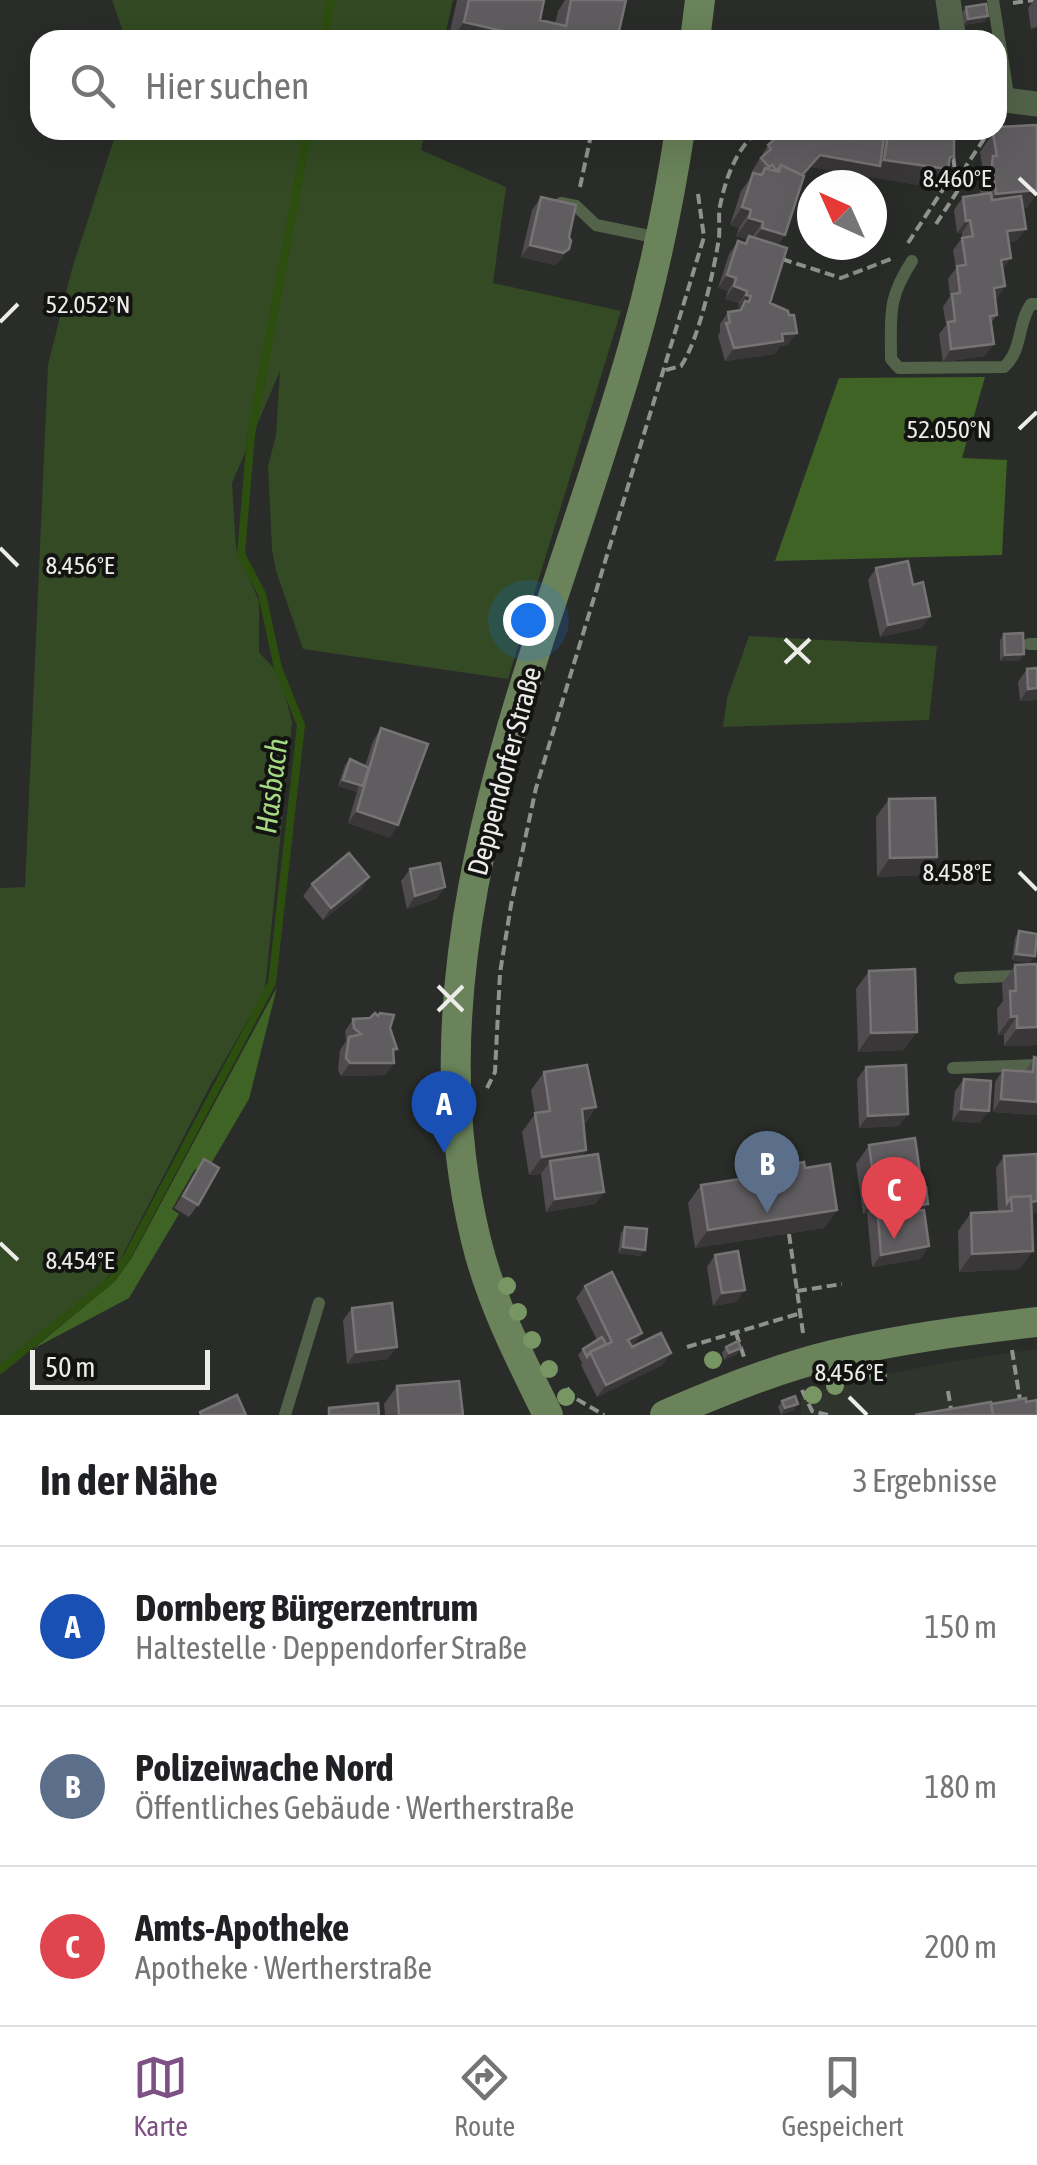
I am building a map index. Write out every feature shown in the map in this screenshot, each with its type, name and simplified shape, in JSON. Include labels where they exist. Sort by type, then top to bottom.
[{"type":"street","points":[[696,30],[700,0]]},
{"type":"street","points":[[948,0],[952,30]]},
{"type":"street","points":[[1007,100],[1037,104]]},
{"type":"street","name":"Deppendorfer Straße","points":[[548,1415],[508,1333],[471,1218],[460,1115],[457,1040],[461,972],[486,820],[528,672],[634,342],[678,140]]},
{"type":"street","points":[[665,1415],[803,1364],[906,1340],[1023,1324]]},
{"type":"lane","points":[[993,0],[996,30]]},
{"type":"lane","points":[[562,203],[576,206],[596,225],[659,238]]},
{"type":"lane","points":[[912,261],[892,300],[891,359],[898,368],[1004,366],[1015,357],[1025,312],[1031,304],[1037,304]]},
{"type":"lane","points":[[960,978],[1037,975]]},
{"type":"lane","points":[[953,1068],[1037,1064]]},
{"type":"lane","points":[[284,1415],[319,1303]]},
{"type":"path","points":[[576,206],[590,140]]},
{"type":"path","points":[[666,370],[681,366],[687,356],[706,299],[719,236],[722,197],[737,153],[749,140]]},
{"type":"path","points":[[936,224],[966,178],[966,166],[983,140]]},
{"type":"path","points":[[776,256],[841,278],[900,255],[955,171],[952,153]]},
{"type":"path","points":[[460,1115],[487,1088],[495,1072],[500,972],[536,788],[704,236],[696,185]]},
{"type":"path","points":[[789,1234],[808,1406],[816,1413],[828,1415]]},
{"type":"path","points":[[797,1291],[842,1284]]},
{"type":"path","points":[[687,1347],[800,1313]]},
{"type":"path","points":[[1021,1410],[1023,1324]]},
{"type":"path","points":[[948,1391],[952,1415]]},
{"type":"shaded area","points":[[1037,1349],[1037,1415],[801,1415],[801,1397],[842,1383]]},
{"type":"green space","points":[[112,0],[453,0],[446,30],[122,30]]},
{"type":"green space","points":[[114,140],[423,140],[421,150],[506,187],[493,283],[621,311],[508,679],[303,649],[272,549],[268,466],[276,435],[280,371],[232,483],[236,548],[259,601],[259,652],[280,675],[292,722],[265,990],[210,1086],[120,1260],[103,1283],[0,1365],[0,888],[25,887],[48,365],[72,269]]},
{"type":"green space","points":[[985,377],[962,458],[1007,460],[1002,555],[775,561],[839,378]]},
{"type":"green space","points":[[749,636],[937,646],[929,720],[723,727],[727,698]]},
{"type":"green space","points":[[277,987],[249,1099],[205,1174],[195,1169],[172,1209],[179,1214],[129,1298],[33,1349],[115,1281],[131,1259]]},
{"type":"building","points":[[469,0],[544,0],[540,20],[566,26],[571,0],[626,0],[619,30],[498,30],[464,22]]},
{"type":"building","points":[[986,4],[988,16],[968,19],[966,7]]},
{"type":"building","points":[[1037,125],[1037,190],[996,194],[994,140],[1007,140],[1007,126]]},
{"type":"building","points":[[774,140],[884,140],[880,166],[820,155],[806,170],[797,173],[781,165],[777,171],[761,158],[771,149],[768,145]]},
{"type":"building","points":[[887,140],[954,140],[954,157],[950,157],[948,169],[884,160]]},
{"type":"building","points":[[781,165],[797,173],[797,198],[785,235],[762,228],[763,222],[749,218],[751,210],[742,207],[753,173],[762,175],[765,168],[779,172]]},
{"type":"building","points":[[991,193],[992,200],[1021,196],[1026,229],[1007,231],[1011,258],[1001,260],[1005,286],[994,288],[997,315],[990,316],[994,344],[951,349],[948,322],[955,321],[952,294],[960,293],[957,266],[966,265],[962,238],[973,236],[970,220],[966,221],[963,197]]},
{"type":"building","points":[[541,197],[576,205],[569,249],[563,253],[530,245]]},
{"type":"building","points":[[749,236],[787,248],[770,303],[794,315],[797,333],[782,334],[783,341],[734,348],[726,323],[730,323],[728,312],[741,310],[751,296],[734,286],[736,278],[727,275],[738,241],[746,244]]},
{"type":"building","points":[[908,561],[913,585],[923,582],[930,616],[888,625],[876,568]]},
{"type":"building","points":[[1023,633],[1024,654],[1005,655],[1004,634]]},
{"type":"building","points":[[1037,668],[1037,688],[1028,689],[1027,669]]},
{"type":"building","points":[[381,728],[428,744],[398,825],[357,811]]},
{"type":"building","points":[[350,759],[369,768],[363,786],[343,780]]},
{"type":"building","points":[[935,798],[937,857],[890,858],[889,799]]},
{"type":"building","points":[[349,853],[369,877],[331,908],[312,884]]},
{"type":"building","points":[[440,863],[445,887],[415,896],[410,869]]},
{"type":"building","points":[[1019,931],[1037,934],[1035,956],[1016,954]]},
{"type":"building","points":[[1037,964],[1037,1027],[1017,1028],[1017,1016],[1011,1017],[1010,991],[1016,991],[1015,965]]},
{"type":"building","points":[[915,969],[917,1032],[871,1033],[869,971]]},
{"type":"building","points":[[375,1013],[394,1015],[390,1028],[397,1049],[393,1049],[394,1063],[350,1063],[346,1058],[349,1037],[361,1034],[354,1028],[353,1019],[370,1018]]},
{"type":"building","points":[[1034,1057],[1037,1102],[1001,1099],[1003,1070],[1033,1072]]},
{"type":"building","points":[[587,1065],[596,1107],[582,1109],[586,1150],[542,1157],[535,1113],[550,1111],[544,1072]]},
{"type":"building","points":[[906,1065],[908,1114],[868,1116],[866,1067]]},
{"type":"building","points":[[964,1079],[991,1081],[989,1111],[961,1109]]},
{"type":"building","points":[[915,1138],[928,1204],[882,1211],[869,1145]]},
{"type":"building","points":[[598,1154],[604,1192],[555,1199],[550,1161]]},
{"type":"building","points":[[1037,1154],[1037,1201],[1031,1202],[1031,1196],[1011,1197],[1007,1203],[1004,1156]]},
{"type":"building","points":[[204,1159],[219,1168],[198,1205],[183,1196]]},
{"type":"building","points":[[804,1162],[805,1168],[830,1164],[837,1210],[708,1230],[701,1185],[785,1172],[784,1166]]},
{"type":"building","points":[[1031,1196],[1033,1251],[972,1254],[971,1213],[1012,1211],[1011,1197]]},
{"type":"building","points":[[924,1210],[929,1246],[881,1255],[878,1217]]},
{"type":"building","points":[[625,1227],[647,1229],[645,1250],[623,1247]]},
{"type":"building","points":[[738,1251],[745,1290],[722,1293],[715,1255]]},
{"type":"building","points":[[612,1272],[642,1333],[628,1340],[632,1347],[661,1333],[671,1353],[606,1385],[590,1352],[612,1342],[585,1286]]},
{"type":"building","points":[[392,1303],[397,1347],[356,1352],[352,1308]]},
{"type":"building","points":[[602,1337],[606,1344],[587,1357],[583,1349]]},
{"type":"building","points":[[738,1341],[741,1348],[729,1353],[726,1347]]},
{"type":"building","points":[[459,1381],[463,1415],[399,1415],[397,1386]]},
{"type":"building","points":[[237,1395],[246,1415],[201,1415],[200,1412]]},
{"type":"building","points":[[795,1396],[798,1404],[785,1408],[782,1401]]},
{"type":"building","points":[[1026,1398],[1026,1402],[1037,1400],[1037,1415],[993,1415],[991,1404]]},
{"type":"building","points":[[991,1402],[993,1415],[915,1415]]},
{"type":"building","points":[[378,1403],[379,1415],[329,1415],[329,1408]]},
{"type":"waterway","name":"Hasbach","points":[[326,30],[331,0]]},
{"type":"waterway","name":"Hasbach","points":[[0,1370],[112,1279],[272,983],[301,725],[278,668],[262,594],[241,554],[251,435],[306,140]]},
{"type":"place","name":"Dornberg Bürgerzentrum","points":[[444,1153]]},
{"type":"place","name":"Polizeiwache Nord","points":[[767,1213]]},
{"type":"place","name":"Amts-Apotheke","points":[[894,1239]]}]
